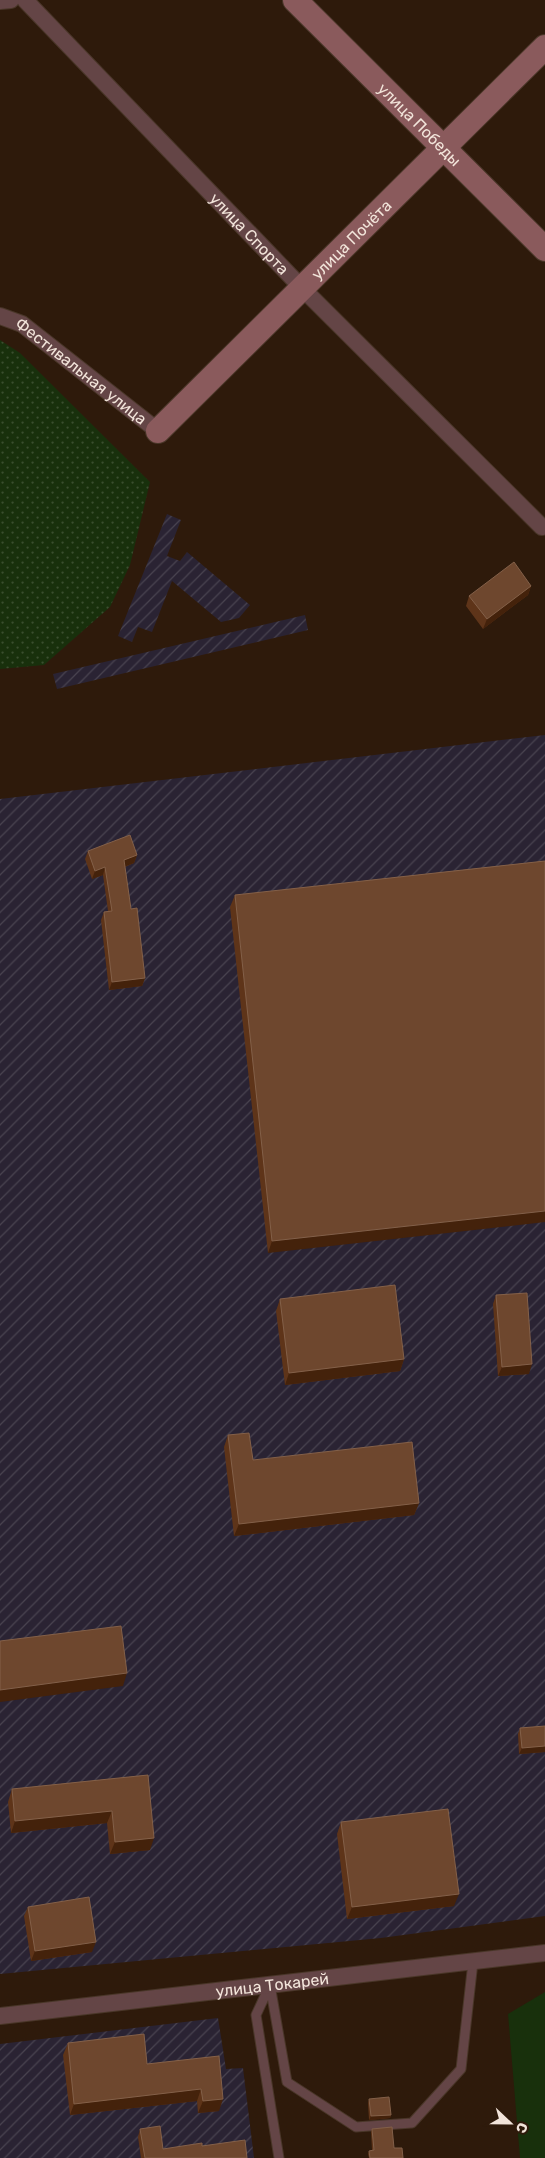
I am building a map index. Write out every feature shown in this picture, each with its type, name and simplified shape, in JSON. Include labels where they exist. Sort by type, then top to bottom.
[{"type":"street","points":[[0,1],[10,0]]},
{"type":"street","name":"улица Спорта","points":[[25,0],[302,288],[542,527]]},
{"type":"street","name":"улица Победы","points":[[295,0],[545,249]]},
{"type":"street","name":"улица Почёта","points":[[158,432],[545,47]]},
{"type":"street","name":"Фестивальная улица","points":[[0,316],[22,324],[158,432]]},
{"type":"street","name":"улица Токарей","points":[[0,2016],[545,1953]]},
{"type":"lane","points":[[270,1985],[288,2082],[356,2127],[412,2123],[461,2070],[473,1962]]},
{"type":"lane","points":[[270,1985],[256,2015],[279,2158]]},
{"type":"shaded area","points":[[167,514],[181,520],[167,556],[180,561],[187,552],[250,605],[239,618],[221,622],[172,581],[152,632],[138,627],[132,642],[118,636]]},
{"type":"shaded area","points":[[305,615],[308,630],[57,689],[53,674]]},
{"type":"shaded area","points":[[545,735],[545,1916],[381,1938],[0,1974],[0,799]]},
{"type":"shaded area","points":[[218,2018],[226,2069],[243,2068],[254,2158],[0,2158],[0,2044]]},
{"type":"green space","points":[[0,340],[20,353],[150,482],[130,565],[110,607],[44,665],[0,669]]},
{"type":"green space","points":[[545,1992],[545,2158],[520,2158],[508,2014]]},
{"type":"building","points":[[514,562],[531,586],[487,619],[469,596]]},
{"type":"building","points":[[130,835],[137,855],[124,860],[131,909],[137,908],[145,978],[112,982],[104,912],[112,911],[105,867],[95,871],[88,851]]},
{"type":"building","points":[[545,861],[545,1211],[272,1241],[235,895]]},
{"type":"building","points":[[395,1285],[404,1359],[289,1373],[280,1299]]},
{"type":"building","points":[[527,1293],[532,1364],[502,1367],[496,1295]]},
{"type":"building","points":[[249,1433],[253,1460],[412,1442],[419,1503],[239,1524],[228,1435]]},
{"type":"building","points":[[121,1626],[127,1673],[0,1690],[0,1641]]},
{"type":"building","points":[[545,1726],[545,1746],[522,1748],[520,1728]]},
{"type":"building","points":[[148,1775],[154,1838],[115,1842],[112,1811],[15,1821],[12,1789]]},
{"type":"building","points":[[448,1809],[459,1894],[352,1907],[341,1822]]},
{"type":"building","points":[[89,1897],[96,1942],[35,1951],[28,1907]]},
{"type":"building","points":[[144,2034],[147,2064],[219,2056],[223,2099],[203,2101],[201,2089],[74,2104],[68,2043]]},
{"type":"building","points":[[389,2097],[391,2115],[371,2116],[369,2099]]},
{"type":"building","points":[[160,2126],[163,2149],[202,2143],[202,2146],[245,2140],[247,2158],[145,2158],[140,2129]]},
{"type":"building","points":[[392,2127],[394,2148],[402,2148],[403,2158],[370,2158],[369,2151],[374,2150],[372,2129]]}]
